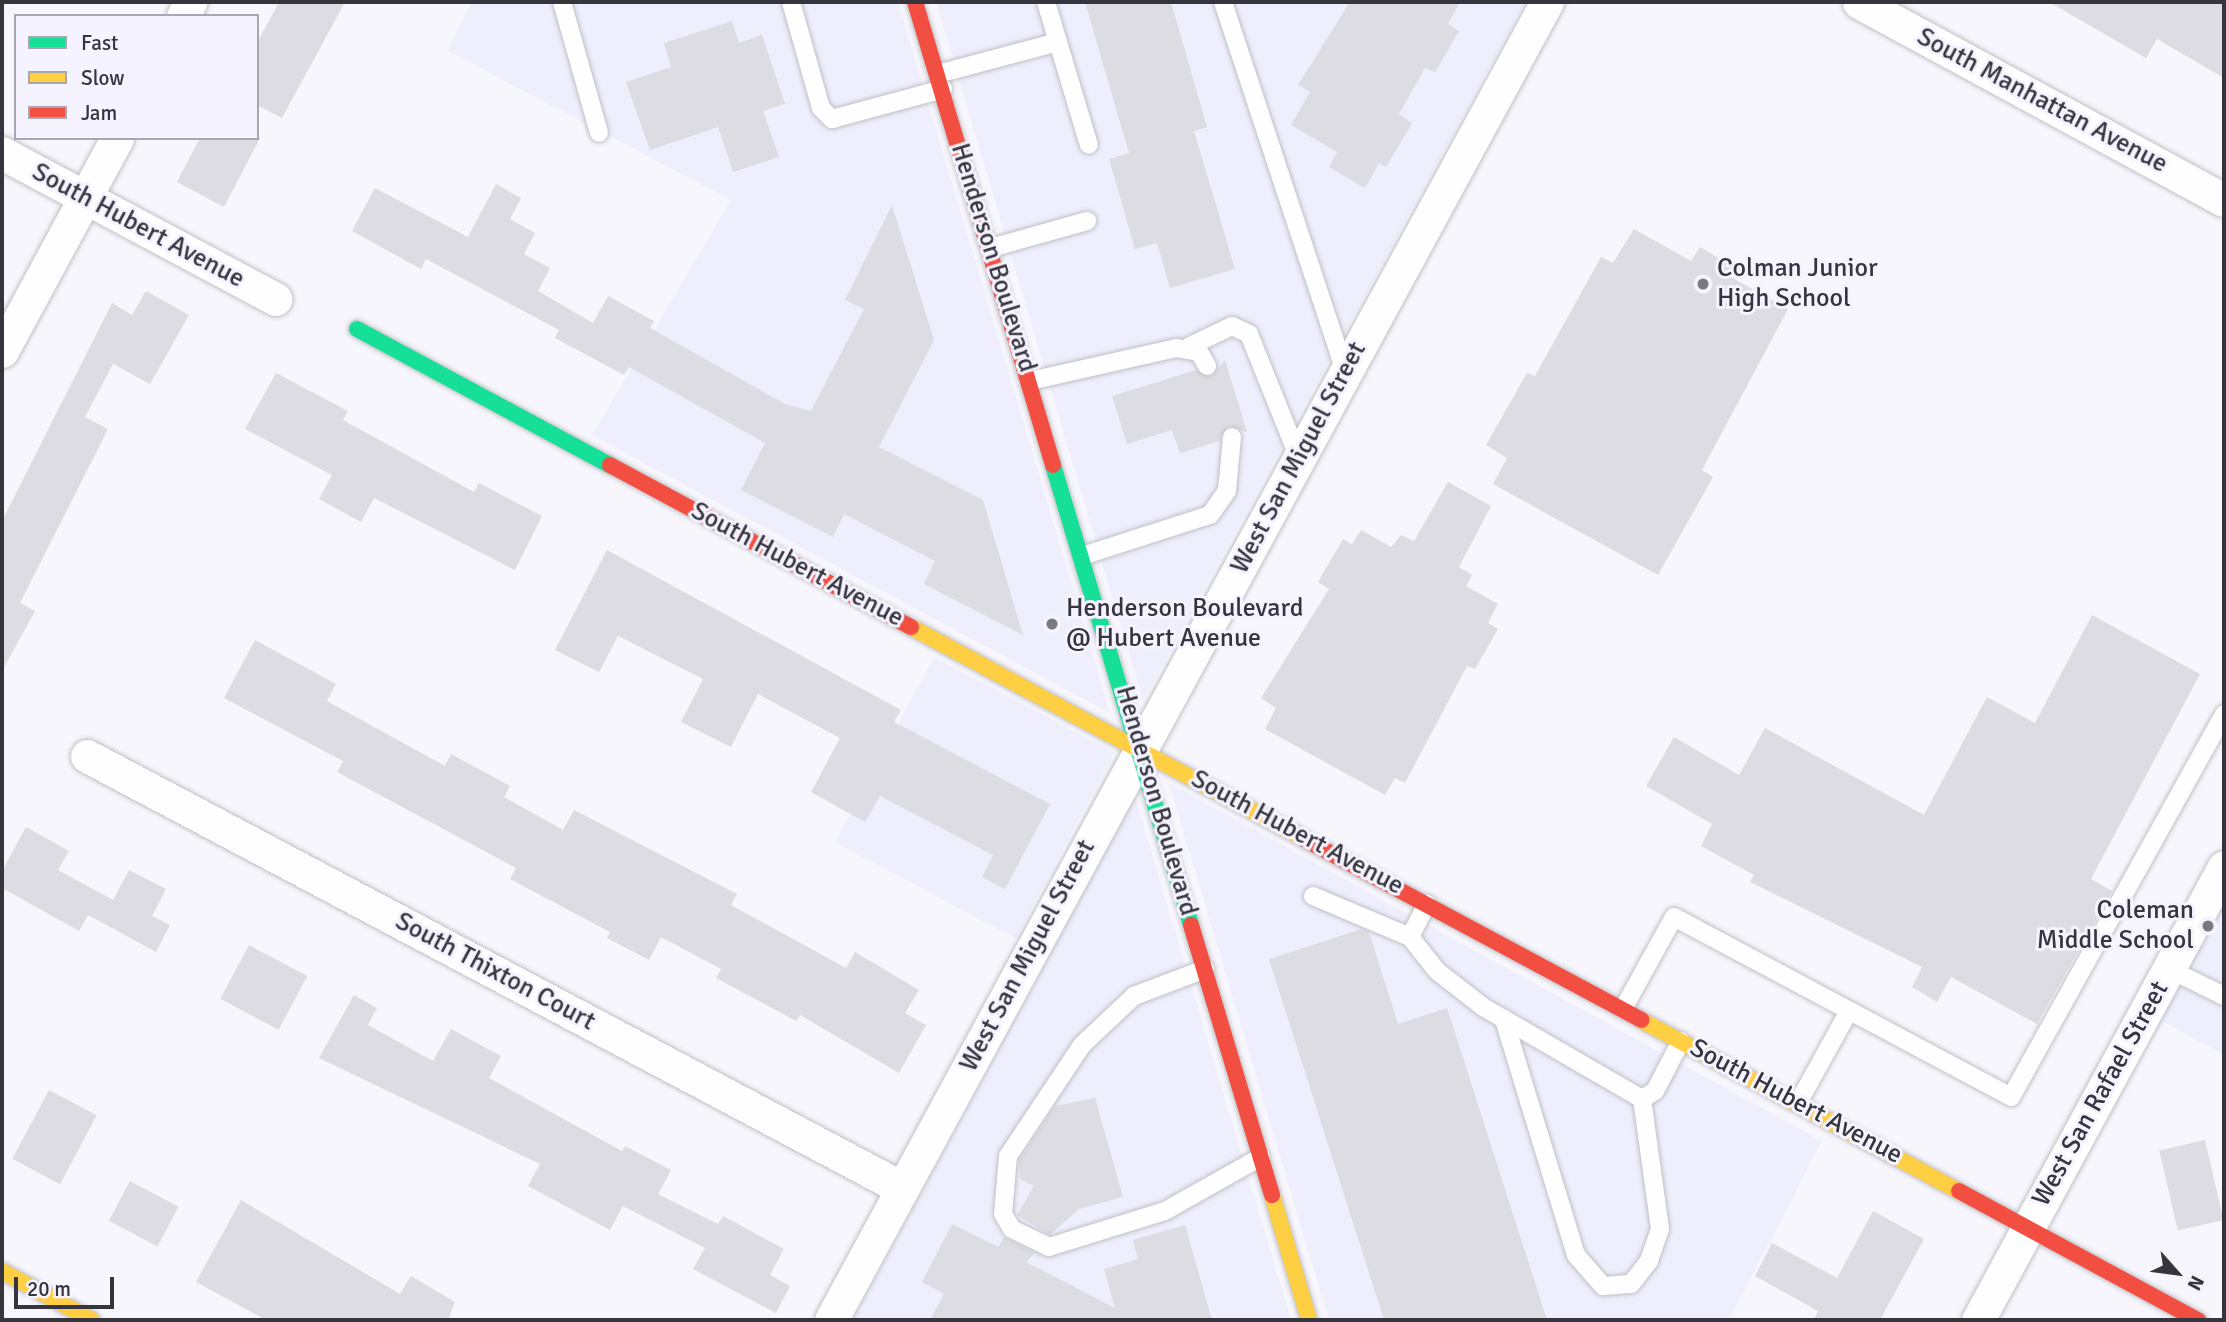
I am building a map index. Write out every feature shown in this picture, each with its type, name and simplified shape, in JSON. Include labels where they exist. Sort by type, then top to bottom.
[{"type":"street","name":"Henderson Boulevard","points":[[915,2],[991,248],[1309,1320]]},
{"type":"street","name":"West San Miguel Street","points":[[831,1320],[1547,2]]},
{"type":"street","name":"South Manhattan Avenue","points":[[1859,2],[2224,200]]},
{"type":"street","points":[[2,351],[116,140]]},
{"type":"street","name":"South Hubert Avenue","points":[[2,153],[275,299]]},
{"type":"street","name":"South Hubert Avenue","points":[[357,329],[2198,1320]]},
{"type":"street","name":"South Thixton Court","points":[[87,756],[902,1188]]},
{"type":"street","name":"West San Rafael Street","points":[[1978,1320],[2169,969],[2221,879]]},
{"type":"street","points":[[2,1271],[92,1320]]},
{"type":"lane","points":[[562,2],[598,133]]},
{"type":"lane","points":[[791,2],[821,108],[832,119],[1058,42]]},
{"type":"lane","points":[[1046,2],[1090,145]]},
{"type":"lane","points":[[1223,2],[1345,372]]},
{"type":"lane","points":[[991,248],[1087,221]]},
{"type":"lane","points":[[1030,381],[1188,347],[1232,326],[1249,334],[1298,456]]},
{"type":"lane","points":[[1188,347],[1207,366]]},
{"type":"lane","points":[[1082,556],[1210,515],[1227,491],[1232,437]]},
{"type":"lane","points":[[1623,1009],[1674,917],[2011,1097],[2224,714]]},
{"type":"lane","points":[[1313,896],[1410,937],[1437,971],[1504,1019],[1642,1099]]},
{"type":"lane","points":[[1410,937],[1427,904]]},
{"type":"lane","points":[[1205,969],[1134,996],[1082,1045],[1008,1156],[1003,1214],[1012,1228],[1049,1247],[1165,1211],[1261,1157]]},
{"type":"lane","points":[[2169,969],[2224,996]]},
{"type":"lane","points":[[1798,1103],[1849,1010]]},
{"type":"lane","points":[[1504,1019],[1576,1255],[1603,1286],[1631,1284],[1660,1229],[1642,1099]]},
{"type":"lane","points":[[1642,1099],[1654,1091],[1682,1041]]},
{"type":"shaded area","points":[[472,2],[898,2],[1110,713],[592,435],[731,200],[448,51]]},
{"type":"shaded area","points":[[936,2],[1525,2],[1143,700]]},
{"type":"shaded area","points":[[934,657],[1114,753],[1016,938],[835,842]]},
{"type":"shaded area","points":[[1169,783],[1822,1141],[1729,1320],[1329,1320]]},
{"type":"shaded area","points":[[1135,797],[1291,1320],[853,1320]]},
{"type":"shaded area","name":"Coleman Middle School","points":[[2224,867],[2224,1055],[2146,1012]]},
{"type":"building","points":[[279,2],[345,2],[282,118],[259,106],[259,39]]},
{"type":"building","points":[[1085,2],[1171,2],[1207,127],[1194,131],[1235,269],[1170,288],[1157,243],[1135,249],[1109,159],[1129,153]]},
{"type":"building","points":[[1350,2],[1460,2],[1448,24],[1459,31],[1435,72],[1425,68],[1399,114],[1412,123],[1386,167],[1379,163],[1365,188],[1329,167],[1337,152],[1291,125],[1310,92],[1298,85]]},
{"type":"building","points":[[2049,2],[2224,2],[2224,78],[2157,39],[2146,58]]},
{"type":"building","points":[[732,21],[739,43],[762,35],[785,104],[763,111],[779,157],[733,172],[718,127],[650,150],[626,82],[671,67],[664,43]]},
{"type":"building","points":[[199,140],[259,140],[224,207],[177,182]]},
{"type":"building","points":[[496,184],[521,198],[510,219],[535,233],[524,254],[550,268],[538,291],[593,323],[608,296],[654,321],[650,328],[785,404],[811,411],[864,309],[845,300],[892,205],[934,340],[879,447],[983,500],[1023,635],[924,584],[935,561],[844,514],[833,537],[741,490],[765,443],[629,367],[624,375],[555,338],[559,330],[426,259],[421,269],[352,231],[375,188],[468,237]]},
{"type":"building","points":[[1634,229],[1691,261],[1700,247],[1735,268],[1731,277],[1788,309],[1702,470],[1713,477],[1658,575],[1493,484],[1507,458],[1486,445],[1527,373],[1535,376],[1601,257],[1613,263]]},
{"type":"building","points":[[146,291],[189,315],[150,384],[113,364],[85,417],[108,429],[20,603],[35,611],[2,671],[2,521],[112,303],[132,315]]},
{"type":"building","points":[[1225,360],[1247,432],[1228,426],[1220,441],[1180,453],[1172,430],[1127,444],[1112,396],[1196,370],[1212,376]]},
{"type":"building","points":[[276,373],[348,411],[343,420],[474,492],[479,483],[542,516],[515,570],[374,498],[361,522],[319,499],[332,475],[245,429]]},
{"type":"building","points":[[1448,482],[1491,506],[1459,567],[1472,575],[1466,586],[1498,604],[1488,623],[1498,629],[1475,669],[1467,666],[1405,783],[1395,778],[1385,795],[1265,729],[1276,708],[1261,698],[1329,589],[1318,582],[1343,539],[1352,544],[1361,530],[1391,547],[1401,535],[1414,541]]},
{"type":"building","points":[[607,550],[901,710],[894,722],[1050,804],[1005,889],[982,877],[993,855],[880,796],[865,822],[811,792],[840,738],[758,694],[731,747],[681,722],[703,679],[618,636],[599,672],[555,650]]},
{"type":"building","points":[[2092,615],[2200,674],[2091,879],[2112,891],[2037,1024],[1951,977],[1937,1002],[1912,987],[1922,967],[1750,882],[1754,875],[1701,846],[1712,824],[1646,786],[1674,737],[1739,775],[1765,728],[1924,815],[1987,697],[2035,723]]},
{"type":"building","points":[[255,640],[336,684],[327,701],[445,766],[451,754],[510,786],[504,797],[563,830],[574,810],[737,894],[731,905],[846,968],[855,952],[919,990],[905,1013],[926,1025],[899,1073],[800,1015],[796,1021],[716,978],[721,969],[661,937],[649,960],[607,938],[610,932],[510,879],[516,868],[337,772],[343,761],[224,698]]},
{"type":"building","points":[[26,827],[69,851],[58,870],[113,900],[129,870],[166,889],[152,916],[170,925],[156,952],[88,915],[79,931],[2,888],[2,871]]},
{"type":"building","points":[[1362,929],[1369,932],[1398,1024],[1447,1008],[1547,1320],[1384,1320],[1269,959]]},
{"type":"building","points":[[249,945],[307,976],[279,1030],[220,999]]},
{"type":"building","points":[[354,995],[377,1008],[368,1025],[433,1061],[451,1029],[501,1056],[489,1078],[622,1151],[625,1146],[671,1170],[658,1194],[718,1224],[723,1216],[784,1249],[770,1275],[790,1286],[776,1313],[693,1269],[705,1248],[623,1206],[610,1230],[528,1186],[540,1164],[319,1058]]},
{"type":"building","points":[[49,1090],[97,1115],[60,1184],[12,1159]]},
{"type":"building","points":[[1095,1098],[1123,1197],[1079,1209],[1050,1235],[1017,1215],[1034,1186],[1020,1179],[1019,1160],[1055,1106]]},
{"type":"building","points":[[2205,1140],[2223,1220],[2178,1230],[2159,1151]]},
{"type":"building","points":[[130,1181],[179,1207],[157,1247],[109,1221]]},
{"type":"building","points":[[241,1200],[400,1294],[411,1276],[455,1302],[448,1320],[266,1320],[196,1282]]},
{"type":"building","points":[[1873,1211],[1924,1239],[1880,1320],[1814,1320],[1818,1311],[1755,1276],[1772,1243],[1837,1278]]},
{"type":"building","points":[[952,1224],[998,1247],[1004,1237],[1035,1253],[1026,1262],[1115,1308],[1104,1269],[1138,1259],[1133,1240],[1185,1225],[1212,1320],[930,1320],[944,1294],[922,1282]]},
{"type":"traffic: fast","points":[[357,329],[610,465]]},
{"type":"traffic: fast","points":[[1053,465],[1191,925]]},
{"type":"traffic: slow","points":[[911,627],[1304,839]]},
{"type":"traffic: slow","points":[[1641,1020],[1959,1191]]},
{"type":"traffic: slow","points":[[1272,1195],[1309,1320]]},
{"type":"traffic: slow","points":[[2,1271],[92,1320]]},
{"type":"traffic: jam","points":[[915,2],[1053,465]]},
{"type":"traffic: jam","points":[[610,465],[911,627]]},
{"type":"traffic: jam","points":[[1304,839],[1641,1020]]},
{"type":"traffic: jam","points":[[1191,925],[1272,1195]]},
{"type":"traffic: jam","points":[[1959,1191],[2198,1320]]},
{"type":"place","name":"Colman Junior High School","points":[[1703,284]]},
{"type":"place","name":"Henderson Boulevard @ Hubert Avenue","points":[[1052,624]]},
{"type":"place","name":"Coleman Middle School","points":[[2208,926]]}]
